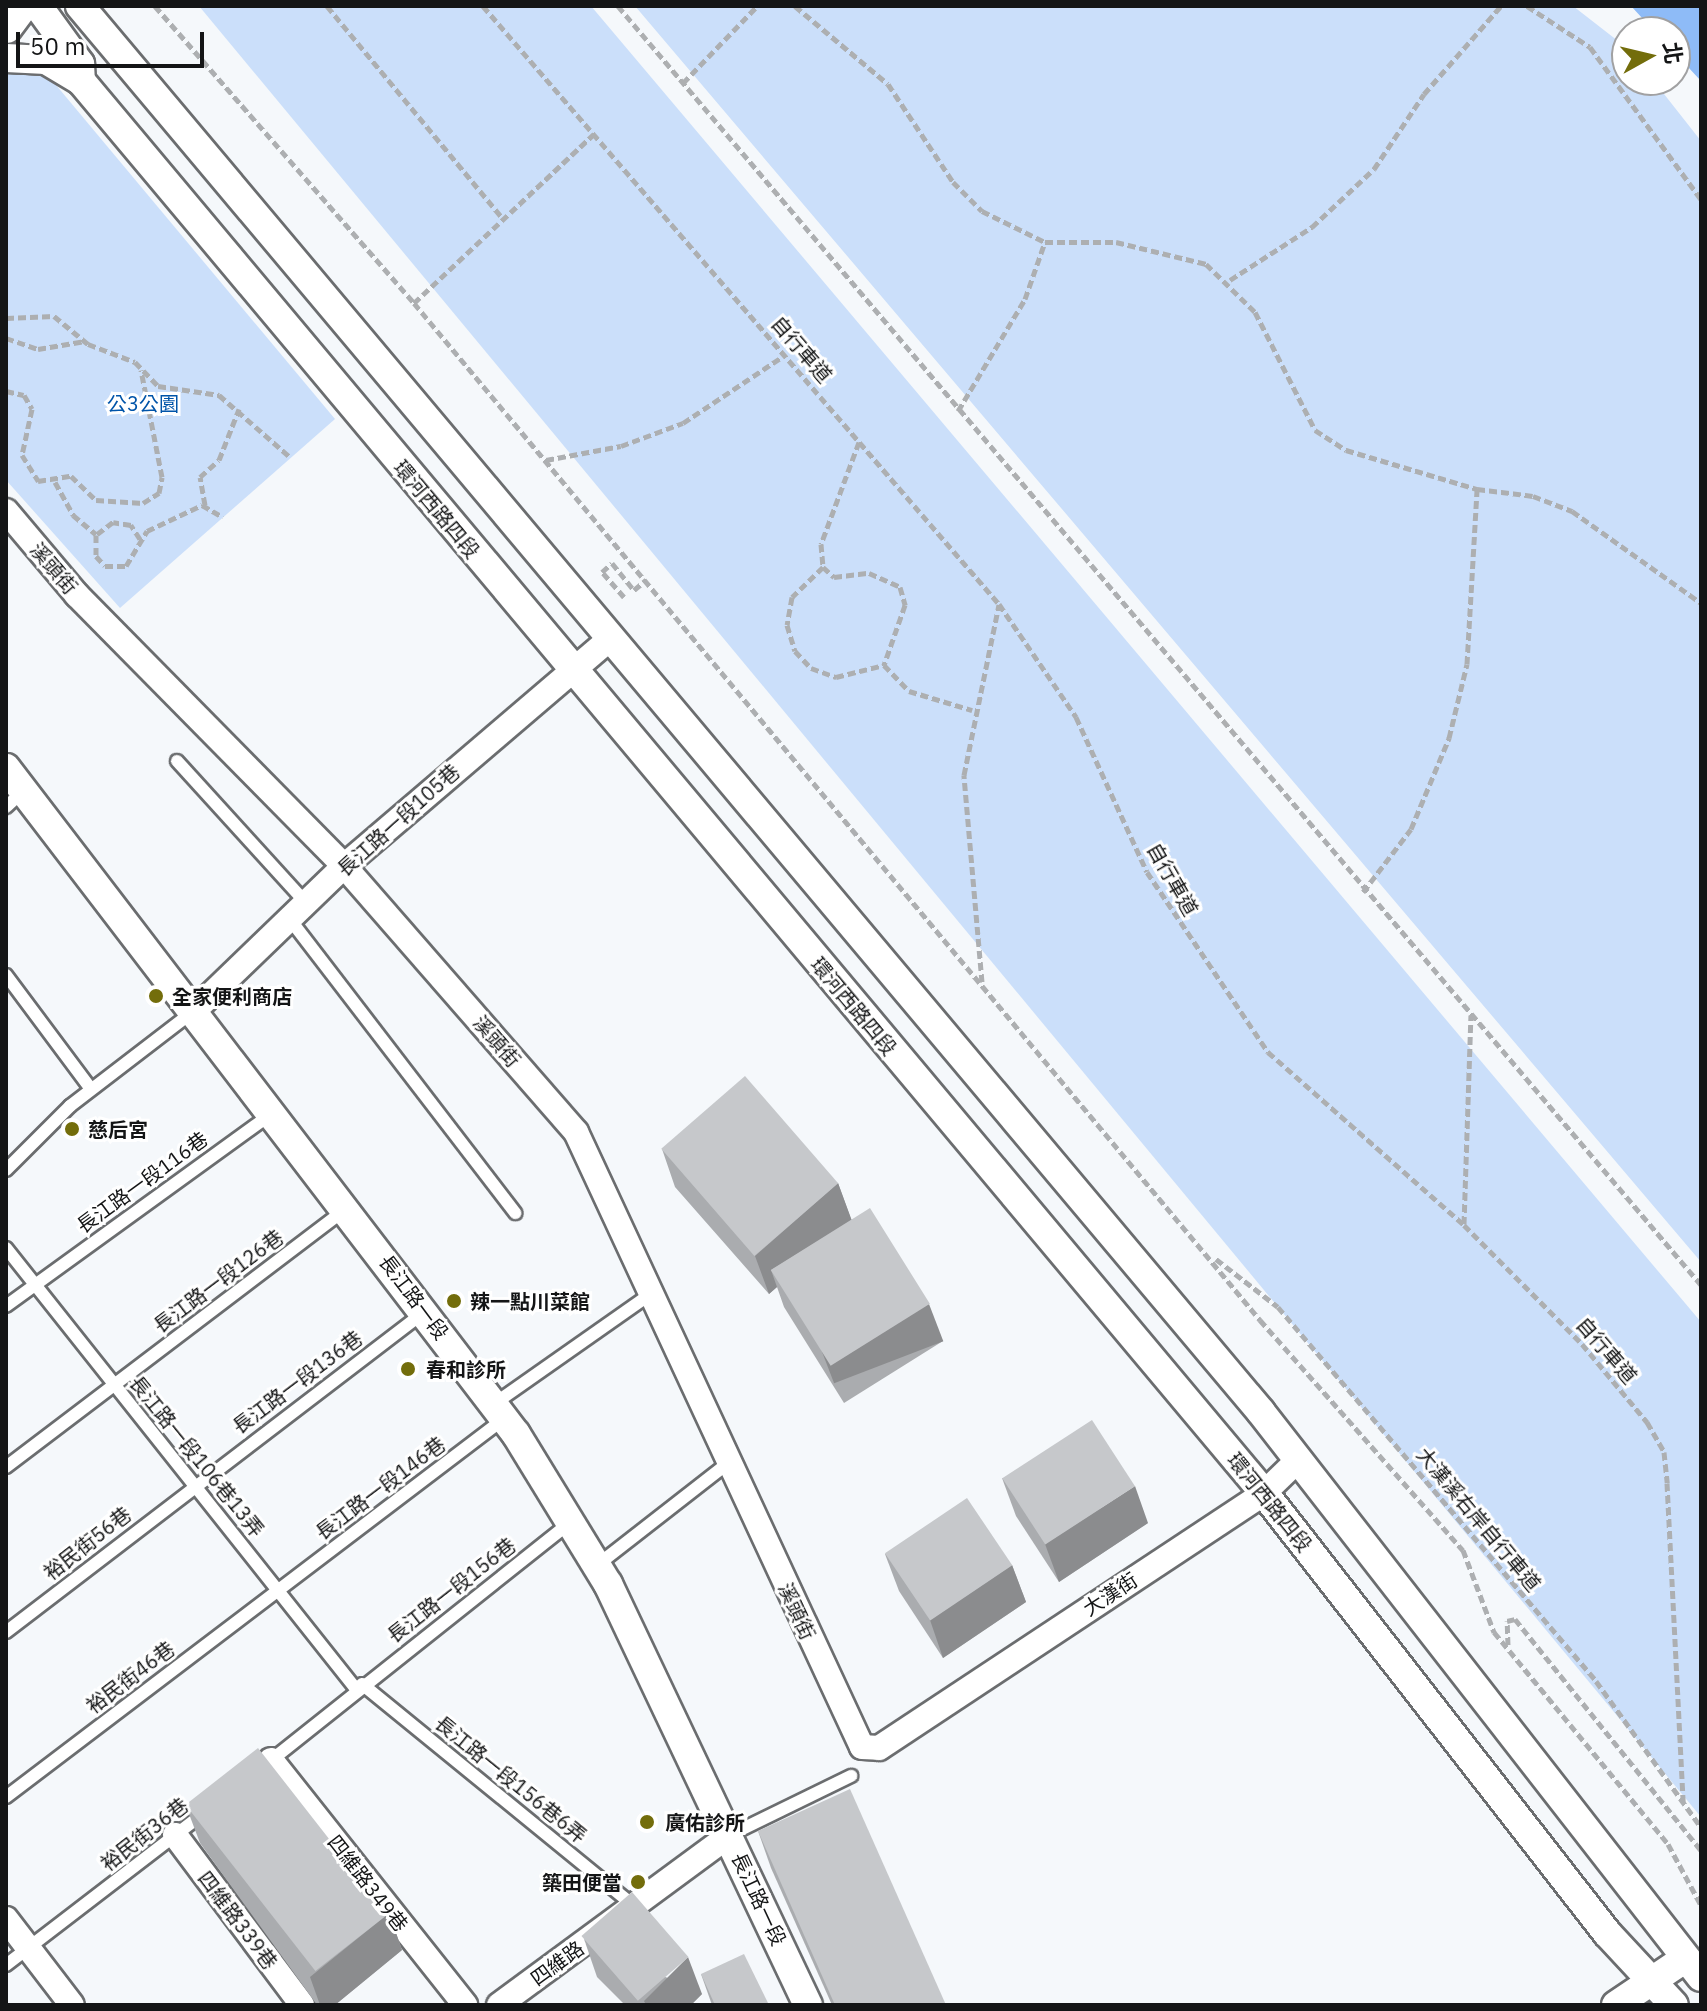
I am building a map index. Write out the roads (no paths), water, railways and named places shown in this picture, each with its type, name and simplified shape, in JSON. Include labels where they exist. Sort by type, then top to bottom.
[{"type":"main road","points":[[6,27],[22,6]]},
{"type":"street","name":"環河西路四段","points":[[38,6],[80,64],[81,81],[571,670],[1264,1493],[1607,1933],[1665,1995]]},
{"type":"street","points":[[80,6],[609,640],[705,745],[1298,1460],[1694,1968],[1665,1995],[1616,2005]]},
{"type":"street","points":[[6,58],[46,60],[81,81]]},
{"type":"street","name":"溪頭街","points":[[6,511],[77,595],[344,866],[576,1132],[652,1293],[727,1464],[829,1678],[867,1749],[916,1722]]},
{"type":"street","name":"長江路一段105巷","points":[[196,1009],[301,914],[344,866],[609,640]]},
{"type":"street","name":"長江路一段","points":[[12,788],[196,1009],[500,1411],[596,1566],[730,1835],[808,2005]]},
{"type":"street","name":"大漢街","points":[[916,1722],[1264,1493],[1298,1460]]},
{"type":"street","name":"四維路349巷","points":[[265,1765],[465,2005]]},
{"type":"street","name":"四維路339巷","points":[[175,1835],[302,2005]]},
{"type":"street","name":"四維路","points":[[499,2005],[730,1835]]},
{"type":"street","points":[[6,1919],[72,2005]]},
{"type":"lane","points":[[177,761],[301,914],[515,1213]]},
{"type":"lane","points":[[6,975],[91,1089]]},
{"type":"lane","points":[[6,1170],[91,1089],[196,1009]]},
{"type":"lane","name":"長江路一段116巷","points":[[6,1306],[273,1112]]},
{"type":"lane","name":"長江路一段126巷","points":[[6,1467],[346,1208]]},
{"type":"lane","name":"長江路一段106巷13弄","points":[[6,1248],[193,1485],[359,1686]]},
{"type":"lane","name":"長江路一段146巷","points":[[279,1589],[652,1293]]},
{"type":"lane","name":"長江路一段136巷","points":[[193,1485],[425,1311]]},
{"type":"lane","points":[[596,1566],[727,1464]]},
{"type":"lane","name":"裕民街56巷","points":[[6,1632],[193,1485]]},
{"type":"lane","name":"長江路一段156巷","points":[[359,1686],[570,1523]]},
{"type":"lane","name":"裕民街46巷","points":[[6,1797],[279,1589]]},
{"type":"lane","points":[[265,1765],[359,1686]]},
{"type":"lane","name":"長江路一段156巷6弄","points":[[359,1686],[634,1906]]},
{"type":"lane","points":[[730,1835],[851,1776]]},
{"type":"lane","name":"裕民街36巷","points":[[6,1965],[223,1797]]},
{"type":"water","points":[[1631,6],[1701,6],[1701,81],[1691,70],[1691,16],[1640,16]]},
{"type":"place","name":"全家便利商店","points":[[156,996]]},
{"type":"place","name":"慈后宮","points":[[72,1129]]},
{"type":"place","name":"辣一點川菜館","points":[[454,1301]]},
{"type":"place","name":"春和診所","points":[[408,1369]]},
{"type":"place","name":"廣佑診所","points":[[647,1822]]},
{"type":"place","name":"築田便當","points":[[638,1882]]},
{"type":"park label","name":"公3公園","points":[[143,403]]}]
